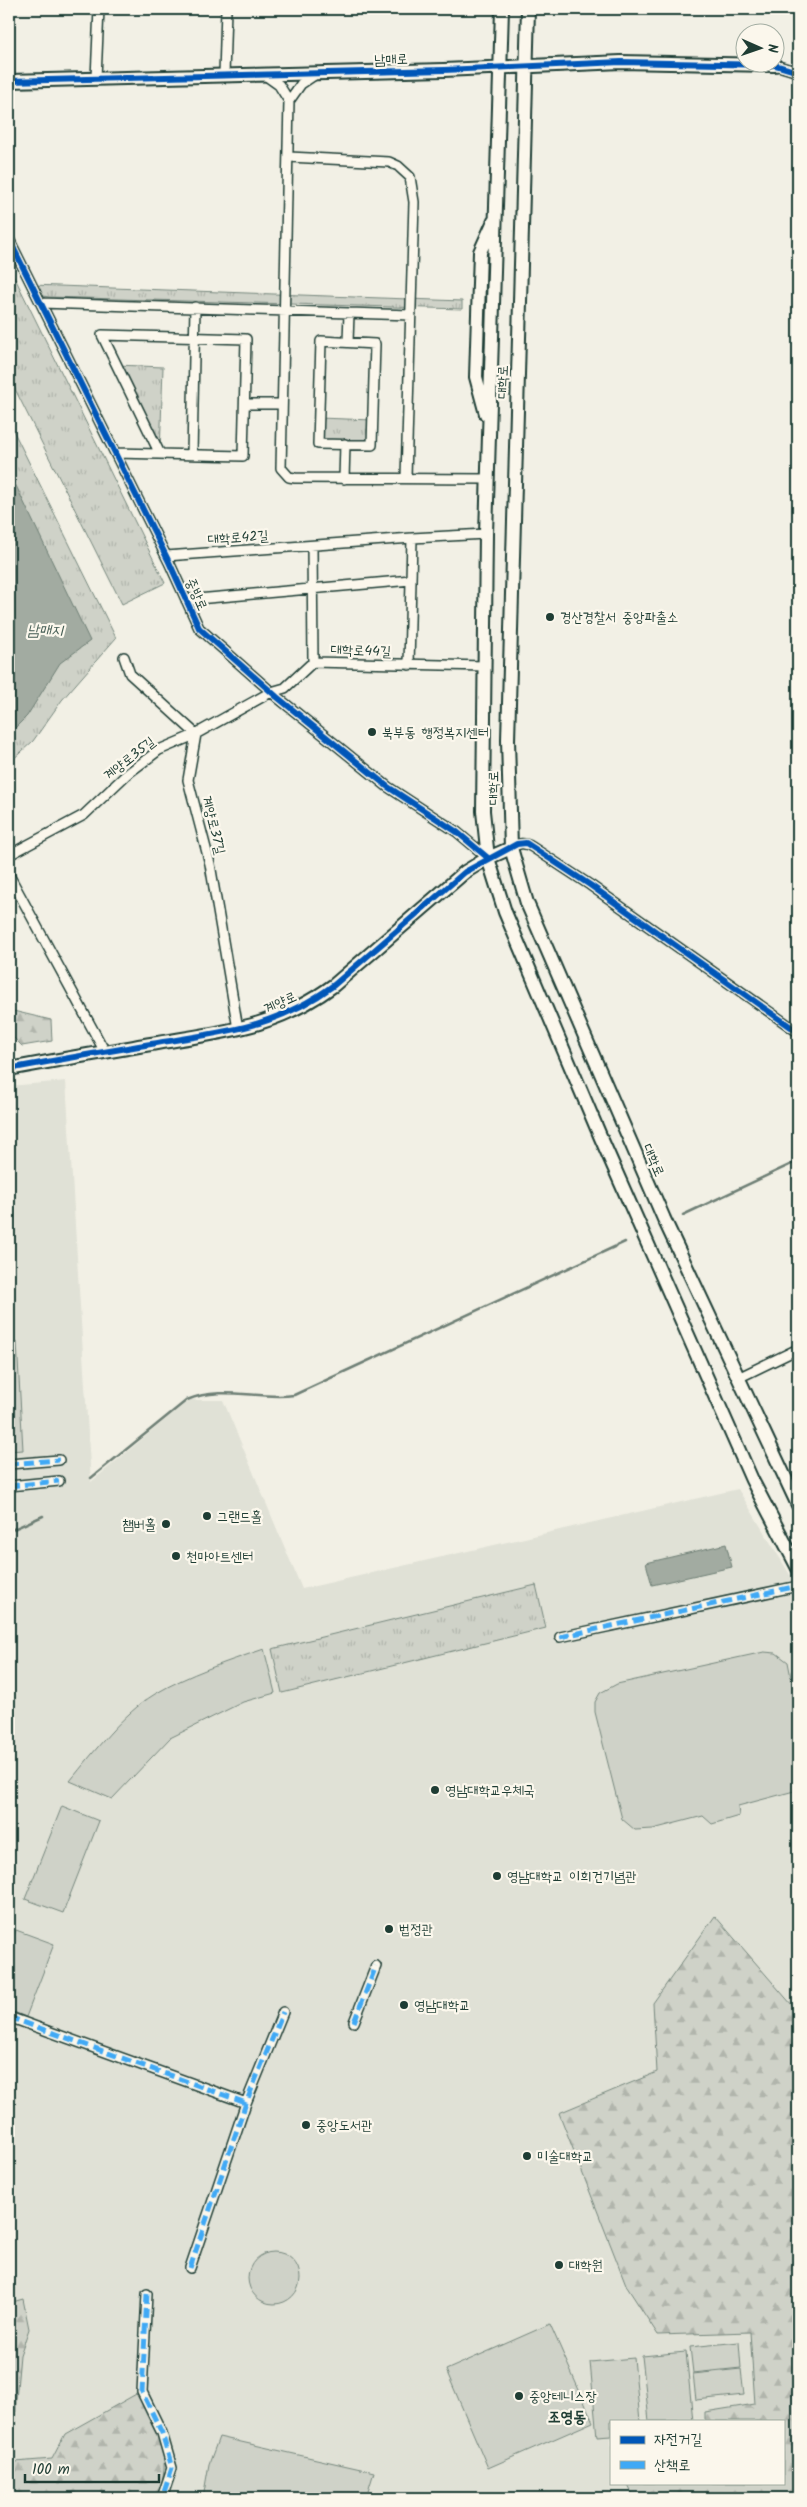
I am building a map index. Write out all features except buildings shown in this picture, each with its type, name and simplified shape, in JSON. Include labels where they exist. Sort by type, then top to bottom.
[{"type":"main road","points":[[502,9],[486,534],[483,811],[488,858],[505,912],[601,1138],[752,1480],[798,1568]]},
{"type":"main road","name":"대학로","points":[[528,9],[528,66],[508,740],[511,848],[527,904],[582,1034],[660,1210],[798,1506]]},
{"type":"main road","name":"남매로","points":[[9,81],[316,74],[622,62],[734,64]]},
{"type":"main road","name":"계양로","points":[[9,1069],[238,1029],[287,1014],[316,998],[465,872],[488,858],[511,848]]},
{"type":"street","points":[[96,78],[99,9]]},
{"type":"street","points":[[224,75],[226,9]]},
{"type":"street","points":[[784,68],[798,72]]},
{"type":"street","points":[[289,101],[301,84],[316,74]]},
{"type":"street","points":[[265,75],[279,85],[289,101],[280,462],[283,473],[295,478],[488,478]]},
{"type":"street","points":[[289,157],[389,162],[398,166],[410,177],[414,202],[406,477]]},
{"type":"street","name":"중방로","points":[[9,239],[116,453],[199,628],[271,692],[388,787],[457,832],[488,858]]},
{"type":"street","points":[[41,303],[410,315]]},
{"type":"street","points":[[192,455],[195,308]]},
{"type":"street","points":[[348,342],[349,313]]},
{"type":"street","points":[[116,453],[243,456],[246,339],[102,335],[160,454]]},
{"type":"street","points":[[321,341],[376,344],[372,445],[344,444],[318,444],[321,341]]},
{"type":"street","points":[[245,404],[282,404]]},
{"type":"street","points":[[344,444],[344,479]]},
{"type":"street","name":"대학로42길","points":[[166,556],[486,534]]},
{"type":"street","points":[[186,600],[411,580],[412,538]]},
{"type":"street","points":[[312,546],[314,589]]},
{"type":"street","name":"대학로44길","points":[[409,665],[411,580]]},
{"type":"street","name":"대학로44길","points":[[313,662],[314,589]]},
{"type":"street","points":[[124,657],[130,674],[196,734]]},
{"type":"street","name":"대학로44길","points":[[271,692],[285,688],[313,662],[485,666]]},
{"type":"street","name":"계양로35길","points":[[9,855],[84,815],[126,775],[159,750],[196,734],[271,692]]},
{"type":"street","name":"계양로37길","points":[[196,734],[188,780],[210,864],[238,1029]]},
{"type":"street","points":[[511,848],[517,844],[526,843],[590,884],[798,1032]]},
{"type":"street","points":[[9,875],[105,1052]]},
{"type":"street","points":[[738,1378],[798,1349]]},
{"type":"street","points":[[9,1464],[59,1460]]},
{"type":"street","points":[[9,1486],[60,1481]]},
{"type":"street","points":[[560,1637],[798,1586]]},
{"type":"street","points":[[354,2022],[376,1966]]},
{"type":"street","points":[[190,2268],[246,2103],[283,2012]]},
{"type":"street","points":[[9,2017],[246,2103]]},
{"type":"street","points":[[147,2294],[142,2392],[162,2434],[172,2468],[162,2498]]},
{"type":"shaded area","name":"영남대학교","points":[[66,1081],[91,1482],[189,1400],[223,1400],[302,1589],[738,1489],[798,1588],[798,2498],[9,2498],[9,1086]]},
{"type":"green space","points":[[9,266],[165,583],[122,604],[9,377]]},
{"type":"green space","points":[[32,285],[462,301],[462,309],[49,297],[37,295]]},
{"type":"green space","points":[[117,365],[163,367],[160,454]]},
{"type":"green space","points":[[319,418],[373,420],[372,445],[318,444]]},
{"type":"green space","points":[[9,422],[116,638],[62,700],[33,741],[9,763]]},
{"type":"green space","points":[[9,1010],[51,1020],[52,1041],[22,1046],[9,1033]]},
{"type":"green space","points":[[17,1342],[23,1450],[9,1451],[9,1343]]},
{"type":"green space","points":[[536,1585],[546,1628],[282,1693],[272,1649]]},
{"type":"green space","points":[[264,1649],[275,1693],[243,1702],[170,1738],[112,1799],[70,1781],[120,1723],[143,1702],[194,1674]]},
{"type":"green space","points":[[764,1652],[776,1653],[788,1662],[798,1714],[798,1790],[738,1806],[739,1816],[712,1824],[703,1816],[653,1829],[635,1830],[622,1819],[595,1712],[595,1702],[600,1693],[617,1684]]},
{"type":"green space","points":[[62,1806],[99,1821],[63,1913],[25,1899]]},
{"type":"green space","points":[[715,1916],[792,2005],[798,2000],[798,2498],[634,2498],[627,2484],[784,2484],[784,2420],[705,2420],[705,2412],[755,2404],[750,2332],[658,2335],[627,2287],[559,2113],[657,2072],[653,2003]]},
{"type":"green space","points":[[16,1930],[54,1944],[26,2017],[9,2010],[9,1949]]},
{"type":"green space","points":[[274,2252],[284,2254],[292,2260],[298,2268],[300,2278],[298,2288],[292,2296],[284,2302],[274,2304],[264,2302],[256,2296],[250,2288],[248,2278],[250,2268],[256,2260],[264,2254]]},
{"type":"green space","points":[[23,2299],[29,2329],[20,2355],[16,2400],[15,2462],[52,2459],[65,2434],[138,2393],[157,2432],[164,2455],[162,2482],[157,2498],[9,2498],[9,2303]]},
{"type":"green space","name":"중앙테니스장","points":[[550,2324],[593,2422],[488,2468],[446,2370]]},
{"type":"green space","points":[[739,2342],[741,2368],[693,2373],[690,2347]]},
{"type":"green space","points":[[686,2352],[693,2420],[649,2420],[642,2356]]},
{"type":"green space","points":[[634,2358],[640,2420],[610,2420],[610,2436],[597,2437],[590,2362]]},
{"type":"green space","points":[[741,2369],[744,2395],[696,2400],[693,2374]]},
{"type":"green space","points":[[219,2437],[374,2472],[366,2498],[203,2498],[209,2464]]},
{"type":"water","name":"남매지","points":[[9,471],[90,641],[60,663],[27,716],[9,734]]},
{"type":"water","points":[[726,1544],[732,1567],[652,1585],[646,1563]]},
{"type":"waterway","points":[[683,1215],[798,1161]]},
{"type":"waterway","points":[[91,1478],[187,1400],[200,1396],[227,1393],[267,1396],[294,1395],[625,1242]]},
{"type":"waterway","points":[[9,1531],[43,1516]]},
{"type":"marked path","points":[[9,1464],[59,1460]]},
{"type":"marked path","points":[[9,1486],[59,1481]]},
{"type":"marked path","points":[[560,1637],[798,1586]]},
{"type":"marked path","points":[[354,2022],[376,1966]]},
{"type":"marked path","points":[[190,2268],[246,2103],[283,2012]]},
{"type":"marked path","points":[[9,2017],[246,2103]]},
{"type":"marked path","points":[[147,2294],[142,2392],[162,2433],[172,2468],[162,2498]]},
{"type":"cycle path","points":[[9,81],[444,70],[621,62],[775,65],[798,72]]},
{"type":"cycle path","points":[[9,239],[169,562],[199,628],[277,697],[388,787],[457,832],[488,858]]},
{"type":"cycle path","points":[[9,1069],[224,1032],[269,1020],[290,1011],[312,1000],[334,985],[465,872],[517,844],[526,843],[590,885],[798,1032]]},
{"type":"place","name":"경산경찰서 중앙파출소","points":[[550,617]]},
{"type":"place","name":"북부동 행정복지센터","points":[[372,732]]},
{"type":"place","name":"그랜드홀","points":[[207,1516]]},
{"type":"place","name":"챔버홀","points":[[166,1524]]},
{"type":"place","name":"천마아트센터","points":[[176,1556]]},
{"type":"place","name":"영남대학교우체국","points":[[435,1790]]},
{"type":"place","name":"영남대학교 이희건기념관","points":[[497,1876]]},
{"type":"place","name":"법정관","points":[[389,1929]]},
{"type":"place","name":"영남대학교","points":[[404,2005]]},
{"type":"place","name":"중앙도서관","points":[[306,2125]]},
{"type":"place","name":"미술대학교","points":[[527,2156]]},
{"type":"place","name":"대학원","points":[[559,2265]]},
{"type":"place","name":"중앙테니스장","points":[[519,2396]]},
{"type":"district","name":"조영동","points":[[567,2416]]}]
